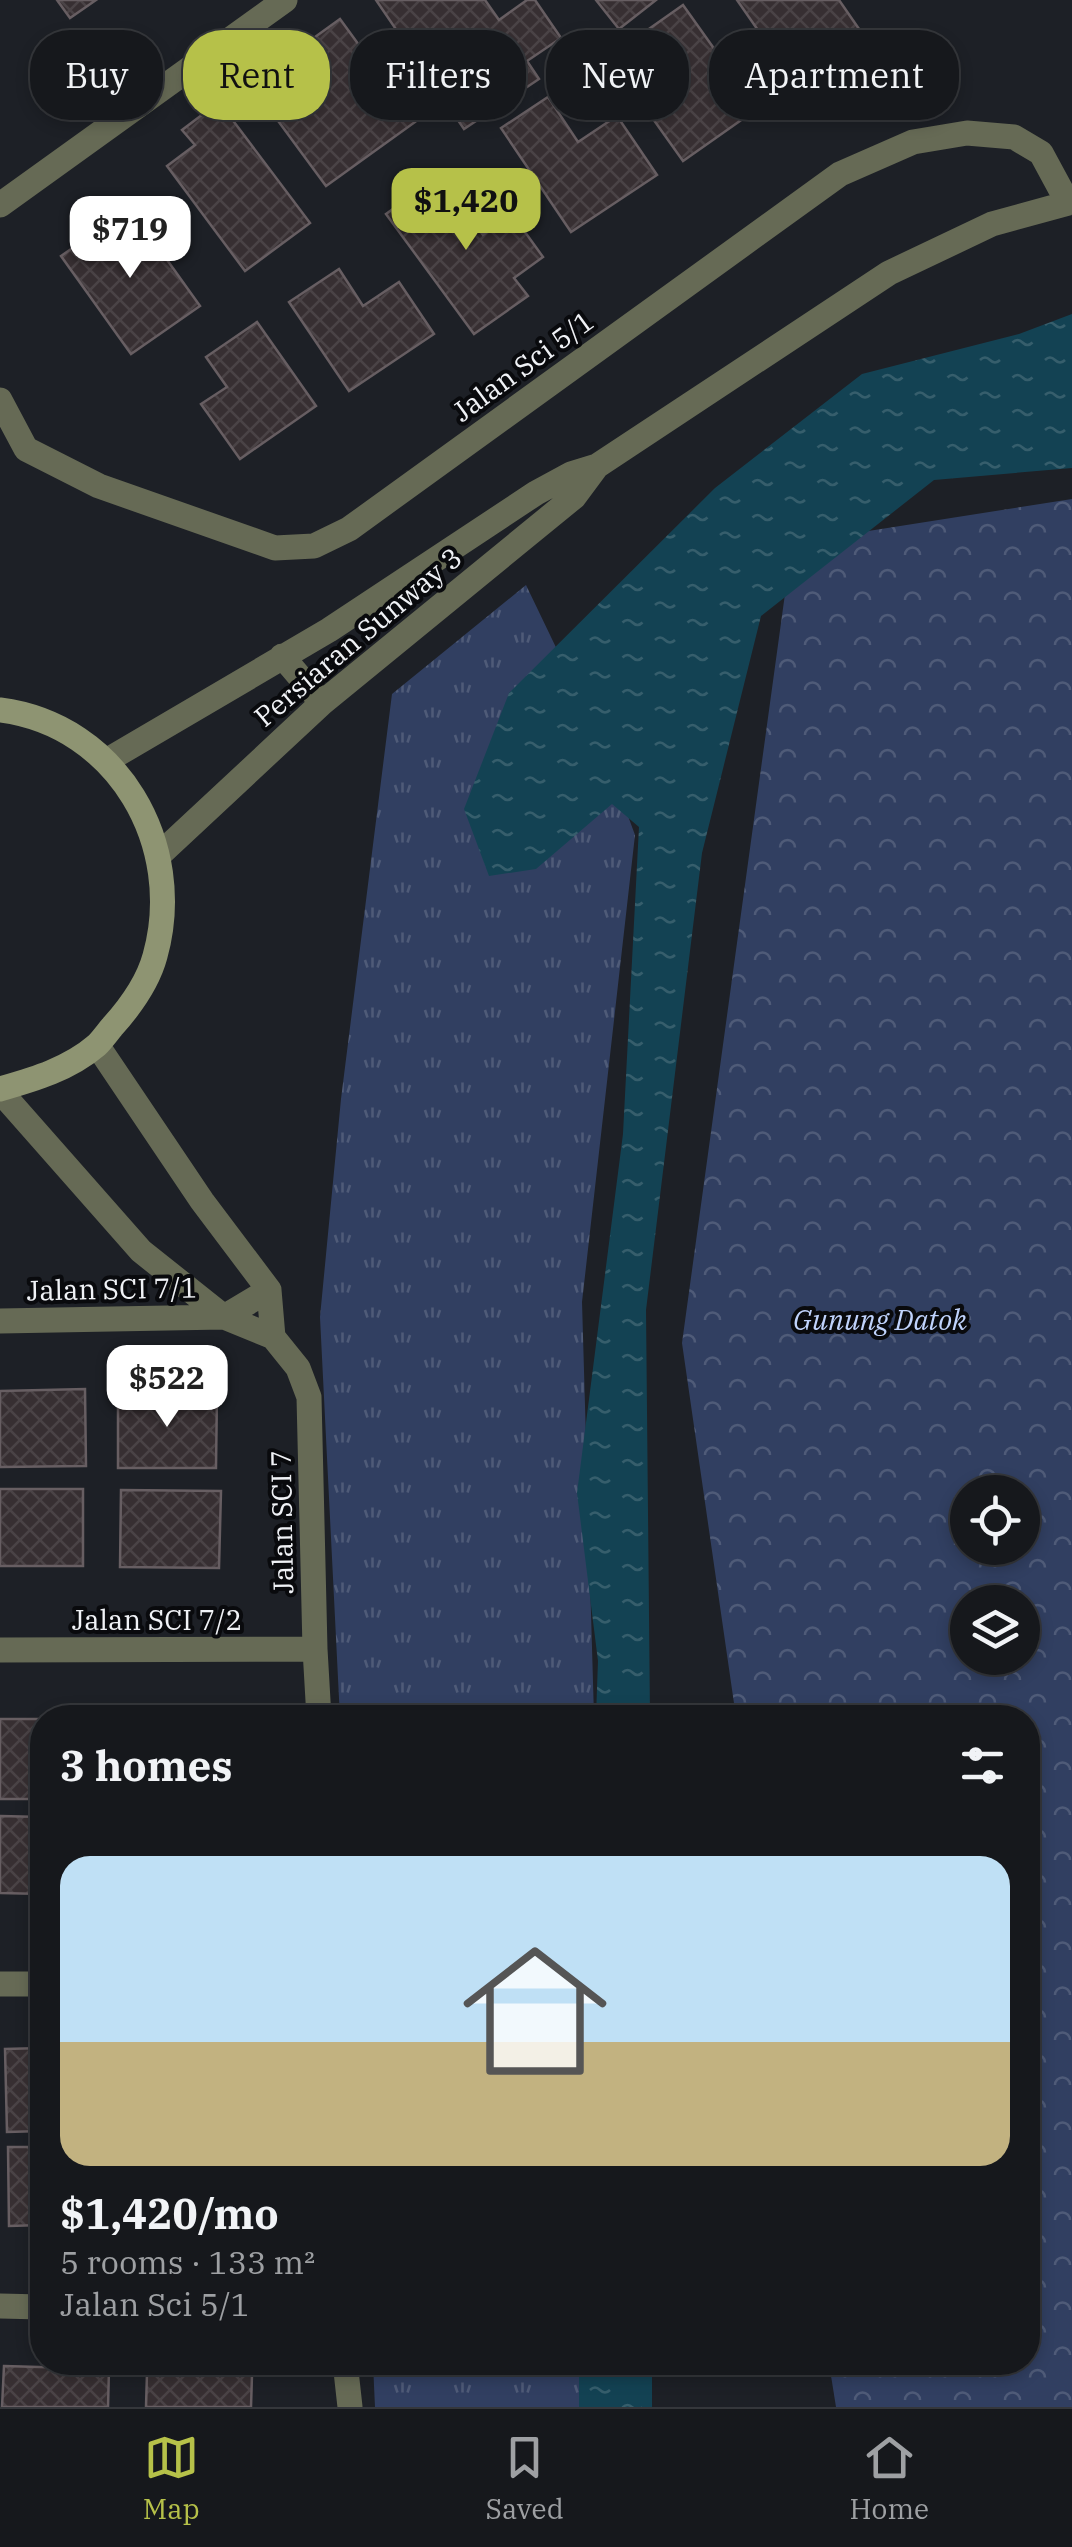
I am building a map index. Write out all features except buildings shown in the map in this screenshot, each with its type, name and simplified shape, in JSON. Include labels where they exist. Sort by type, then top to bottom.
[{"type":"main road","points":[[0,710],[21,713],[67,732],[106,762],[140,804],[159,855],[164,907],[155,958],[132,1005],[97,1045],[51,1074],[0,1090]]},
{"type":"street","points":[[0,205],[285,0]]},
{"type":"street","name":"Jalan Sci 5/1","points":[[0,400],[26,449],[99,486],[275,548],[314,546],[349,529],[840,174],[913,142],[968,132],[1014,137],[1042,153],[1070,202]]},
{"type":"street","name":"Persiaran Sunway 3","points":[[106,762],[330,630],[536,494],[571,474],[597,466],[889,273],[992,224],[1070,202]]},
{"type":"street","name":"Persiaran Sunway 3","points":[[159,855],[322,703],[574,497],[597,466]]},
{"type":"street","points":[[282,656],[322,703]]},
{"type":"street","points":[[0,1090],[141,1251],[224,1317],[272,1337],[269,1290],[202,1200],[97,1045]]},
{"type":"street","points":[[224,1317],[269,1290]]},
{"type":"street","name":"Jalan SCI 7/1","points":[[0,1320],[224,1317]]},
{"type":"street","name":"Jalan SCI 7","points":[[272,1337],[298,1368],[309,1397],[317,1705]]},
{"type":"street","name":"Jalan SCI 7/2","points":[[0,1650],[314,1649]]},
{"type":"street","points":[[0,1984],[30,1984]]},
{"type":"street","points":[[0,2306],[30,2306]]},
{"type":"street","points":[[347,2375],[350,2407]]},
{"type":"green space","name":"Gunung Datok","points":[[1072,499],[1072,2407],[836,2407],[831,2375],[1040,2375],[1040,1705],[734,1705],[682,1343],[792,543]]},
{"type":"green space","points":[[526,585],[599,737],[635,835],[582,1302],[594,1705],[339,1705],[320,1317],[341,1099],[392,694]]},
{"type":"green space","points":[[374,2375],[585,2375],[584,2407],[375,2407]]},
{"type":"water","points":[[1072,314],[1072,468],[934,480],[761,616],[702,853],[646,1310],[650,1705],[596,1705],[598,1661],[577,1493],[623,1134],[639,827],[612,804],[536,869],[489,876],[464,809],[509,693],[715,488],[862,374],[1019,334]]},
{"type":"water","points":[[579,2375],[652,2375],[652,2407],[579,2407]]}]
